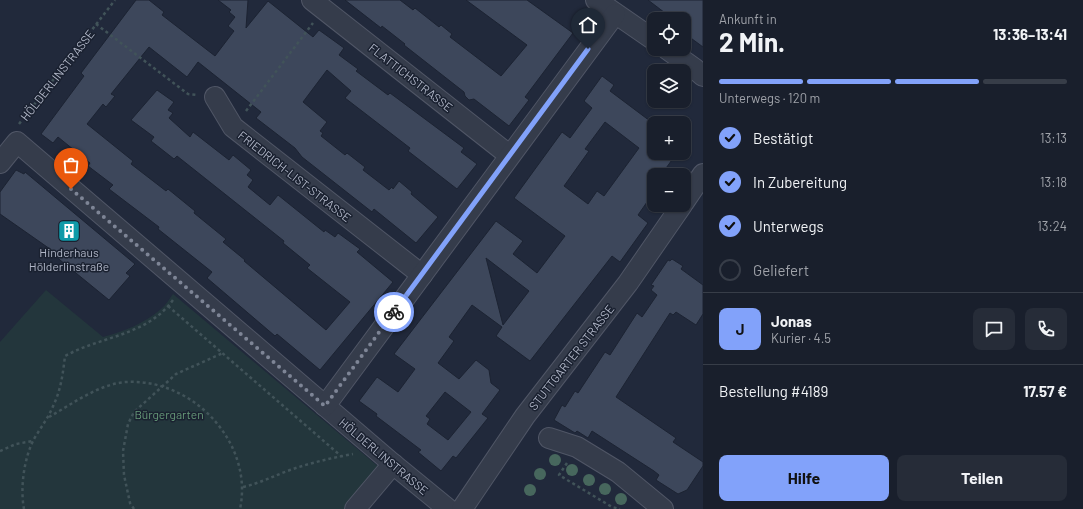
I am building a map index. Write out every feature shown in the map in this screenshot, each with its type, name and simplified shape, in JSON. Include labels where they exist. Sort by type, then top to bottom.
[{"type":"street","points":[[596,0],[647,35]]},
{"type":"street","name":"FLATTICHSTRASSE","points":[[318,4],[509,155]]},
{"type":"street","points":[[325,406],[509,155],[615,14]]},
{"type":"street","points":[[676,56],[703,76]]},
{"type":"street","name":"FRIEDRICH-LIST-STRASSE","points":[[215,97],[233,127],[422,275]]},
{"type":"street","points":[[0,163],[16,142]]},
{"type":"street","name":"HÖLDERLINSTRASSE","points":[[16,142],[377,451],[448,509]]},
{"type":"street","points":[[691,192],[703,174]]},
{"type":"street","name":"STUTTGARTER STRASSE","points":[[462,509],[525,416],[628,283],[677,212]]},
{"type":"street","points":[[549,438],[577,446],[618,472],[663,509]]},
{"type":"street","points":[[355,509],[393,464]]},
{"type":"path","name":"HÖLDERLINSTRASSE","points":[[16,142],[17,126],[115,0]]},
{"type":"path","points":[[233,127],[318,4]]},
{"type":"path","points":[[96,24],[188,94],[215,97]]},
{"type":"path","points":[[24,509],[23,485],[27,463],[34,441],[48,417],[60,388],[65,356],[83,346],[133,330],[156,318],[168,306],[184,285]]},
{"type":"path","points":[[168,306],[341,456]]},
{"type":"path","points":[[134,509],[129,499],[124,475],[125,437],[128,424],[134,412],[176,374],[223,353]]},
{"type":"path","points":[[48,417],[98,390],[116,384],[141,382],[183,395],[199,404],[224,431],[234,452],[243,487],[240,509]]},
{"type":"path","points":[[0,451],[16,444],[34,441]]},
{"type":"path","points":[[577,446],[559,475],[612,507],[620,509]]},
{"type":"path","points":[[243,487],[257,484],[296,468],[341,456],[377,451]]},
{"type":"green space","name":"Bürgergarten","points":[[46,290],[103,337],[148,319],[166,304],[173,294],[380,468],[346,509],[0,509],[0,342]]},
{"type":"building","points":[[136,0],[149,0],[164,12],[162,15],[215,56],[234,31],[228,26],[235,17],[229,12],[231,10],[218,0],[248,0],[246,28],[268,1],[313,37],[319,30],[344,48],[339,55],[358,69],[356,71],[388,95],[390,93],[464,148],[461,152],[477,164],[457,189],[408,151],[410,148],[345,98],[351,91],[327,70],[303,102],[327,122],[320,131],[323,133],[321,136],[345,155],[347,153],[365,167],[363,170],[389,190],[392,187],[393,189],[399,181],[412,192],[411,194],[438,217],[416,243],[374,209],[372,212],[302,157],[295,148],[256,118],[261,112],[198,62],[187,77],[149,47],[111,94],[115,96],[106,107],[103,104],[87,124],[133,161],[131,164],[166,191],[168,189],[195,211],[194,213],[226,239],[223,242],[326,330],[350,302],[307,268],[310,265],[283,243],[284,241],[177,156],[174,159],[151,141],[154,137],[131,120],[157,90],[174,102],[168,110],[173,113],[169,118],[190,137],[193,132],[229,160],[233,155],[251,170],[247,175],[253,180],[248,187],[270,205],[278,195],[324,232],[325,230],[335,237],[338,233],[360,249],[357,252],[393,282],[320,370],[277,334],[275,336],[207,278],[212,272],[158,229],[159,227],[109,189],[113,185],[88,166],[90,163],[58,137],[53,143],[41,134],[84,76],[81,73]]},
{"type":"building","points":[[345,0],[400,0],[413,10],[415,8],[439,27],[441,25],[452,34],[450,37],[501,76],[527,45],[466,0],[527,0],[573,33],[525,97],[529,100],[509,126],[474,99],[469,100],[465,96],[464,92],[404,45],[405,44],[382,26],[381,28]]},
{"type":"building","points":[[648,0],[703,0],[703,47],[691,38],[691,12],[664,12]]},
{"type":"building","points":[[602,76],[614,85],[610,91],[647,119],[647,160],[672,160],[666,168],[647,168],[647,202],[638,215],[648,223],[620,262],[612,256],[530,361],[496,336],[502,327],[472,305],[449,337],[454,341],[438,363],[459,379],[476,360],[489,370],[491,383],[500,390],[482,414],[488,418],[456,458],[453,456],[441,471],[418,452],[421,450],[376,416],[377,414],[359,401],[377,377],[398,392],[415,369],[394,354],[496,221],[523,241],[513,254],[537,273],[565,236],[514,198],[562,132],[570,138],[592,108],[584,101]],"holes":[[[605,122],[639,148],[604,196],[597,191],[588,204],[564,186],[589,151],[585,149]],[[486,258],[529,291],[503,325]],[[445,392],[471,412],[448,440],[427,424],[430,419],[426,416]]]},
{"type":"building","points":[[16,170],[24,174],[25,172],[135,264],[126,273],[130,276],[109,300],[49,251],[50,249],[0,214],[0,192]]},
{"type":"building","points":[[672,259],[683,266],[681,269],[703,285],[703,314],[696,325],[676,312],[673,315],[670,313],[616,397],[676,438],[673,442],[703,462],[703,466],[687,490],[678,494],[656,480],[659,475],[654,471],[592,431],[588,438],[577,431],[575,433],[554,420],[562,405],[565,407],[575,391],[578,393],[605,352],[610,355],[637,313],[642,317],[657,295],[651,290],[654,286],[651,285],[668,260],[670,261]]},
{"type":"way so far","points":[[71,189],[325,406],[394,312]]},
{"type":"place","name":"Hinderhaus Hölderlinstraße","points":[[69,231]]},
{"type":"route","points":[[394,312],[588,49]]}]
